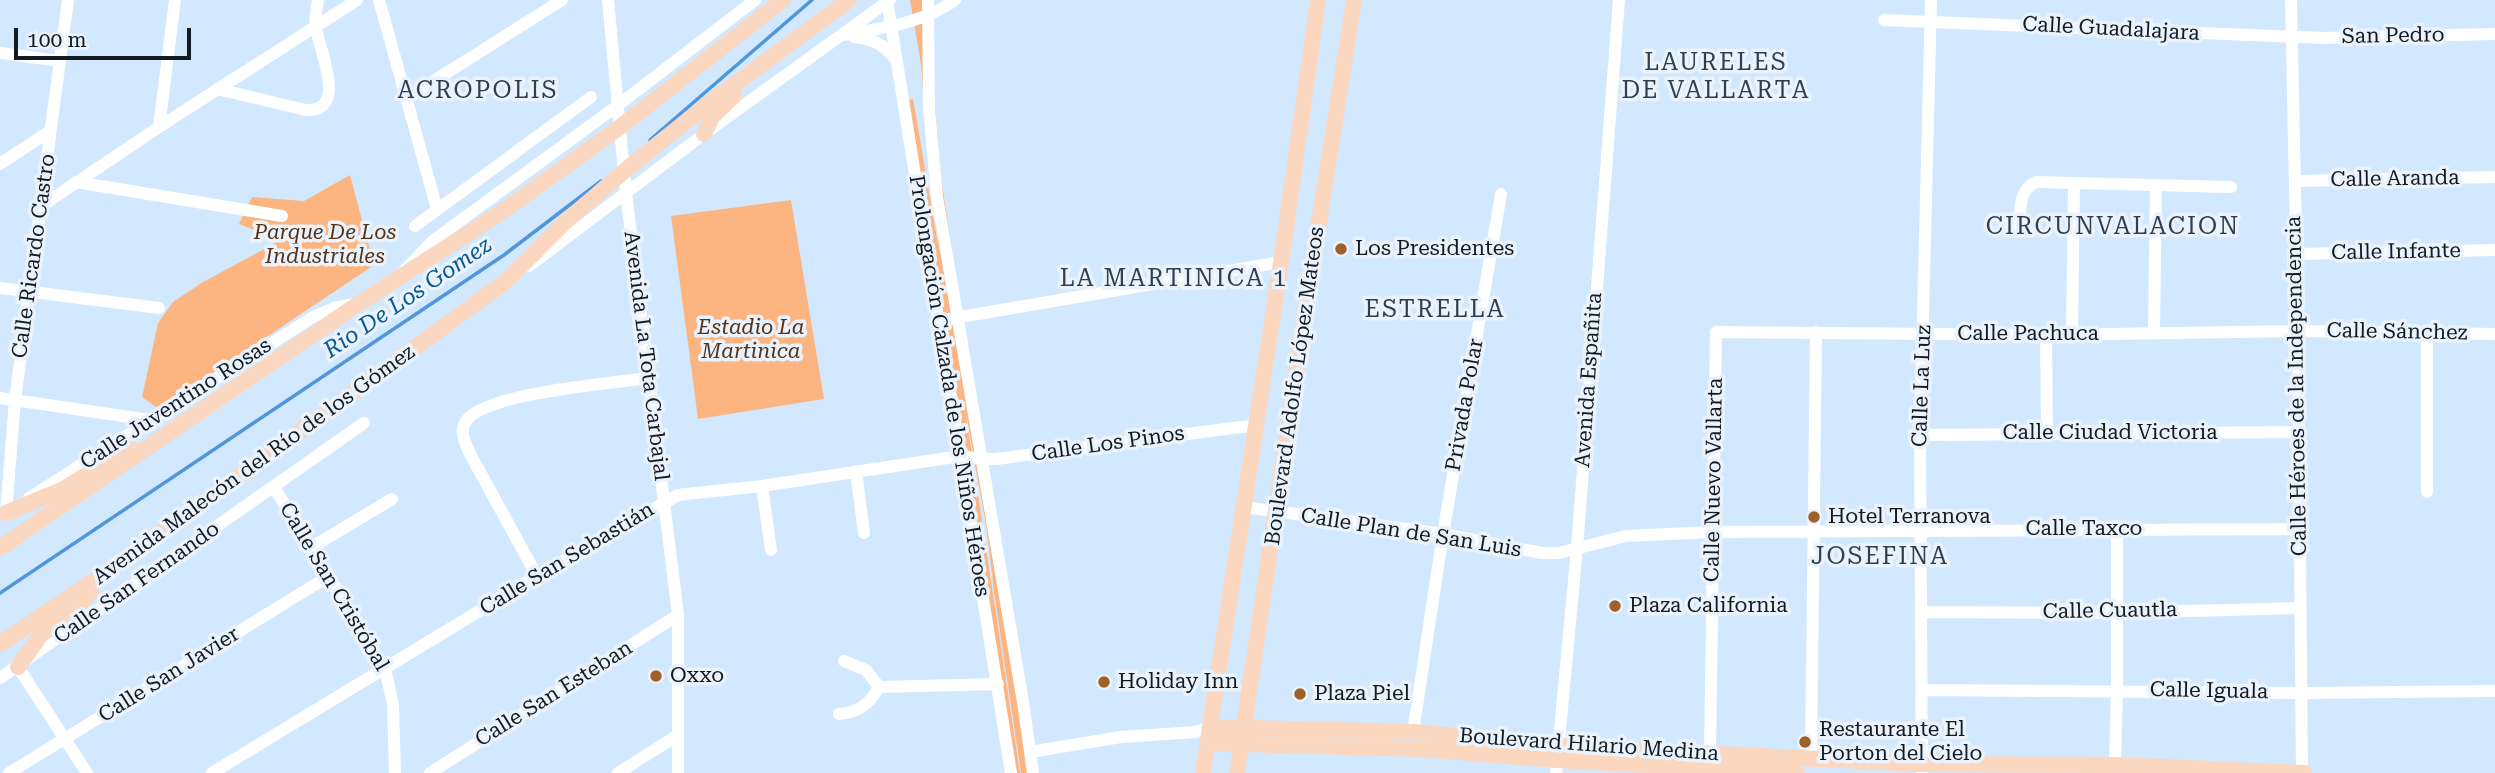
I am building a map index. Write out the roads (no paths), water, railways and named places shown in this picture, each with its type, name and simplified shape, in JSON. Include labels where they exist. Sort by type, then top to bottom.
[{"type":"main road","points":[[0,548],[358,304],[503,211],[616,130],[783,0]]},
{"type":"main road","name":"Avenida Malecón del Río de los Gómez","points":[[0,644],[100,577],[505,282],[565,222],[629,167],[708,104],[849,0]]},
{"type":"main road","points":[[704,134],[712,117],[744,87],[861,0]]},
{"type":"main road","name":"Boulevard Adolfo López Mateos","points":[[1203,773],[1204,734],[1244,507],[1318,0]]},
{"type":"main road","name":"Boulevard Adolfo López Mateos","points":[[1237,773],[1312,260],[1354,0]]},
{"type":"main road","points":[[2,514],[62,490],[162,428],[182,424]]},
{"type":"main road","points":[[18,667],[40,636],[86,597],[100,577]]},
{"type":"main road","name":"Boulevard Hilario Medina","points":[[1243,736],[1413,732],[1557,760],[1710,754],[1811,757],[1922,768],[2115,765],[2303,773]]},
{"type":"main road","name":"Boulevard Hilario Medina","points":[[1204,734],[1557,760],[1797,773]]},
{"type":"street","name":"Calle Ricardo Castro","points":[[2,514],[28,291],[68,0]]},
{"type":"street","points":[[159,127],[175,0]]},
{"type":"street","points":[[216,89],[306,110],[314,111],[323,107],[327,100],[328,76],[315,25],[318,0]]},
{"type":"street","points":[[40,207],[216,89],[357,0]]},
{"type":"street","points":[[379,0],[437,209]]},
{"type":"street","points":[[407,98],[562,0]]},
{"type":"street","name":"Avenida La Tota Carbajal","points":[[608,0],[625,188],[678,615],[678,773]]},
{"type":"street","points":[[400,277],[434,240],[618,111],[755,0]]},
{"type":"street","name":"Prolongación Calzada de los Niños Héroes","points":[[928,0],[929,108],[937,197],[1032,773]]},
{"type":"street","points":[[840,35],[891,26],[929,15],[955,0]]},
{"type":"street","name":"Avenida Españita","points":[[1557,760],[1577,548],[1619,0]]},
{"type":"street","name":"Calle La Luz","points":[[1922,768],[1920,435],[1931,0]]},
{"type":"street","name":"Calle Héroes de la Independencia","points":[[2291,0],[2303,773]]},
{"type":"street","name":"Avenida Malecón del Río de los Gómez","points":[[505,282],[556,247],[625,188],[888,1]]},
{"type":"street","name":"Prolongación Calzada de los Niños Héroes","points":[[888,1],[1011,773]]},
{"type":"street","name":"Calle Guadalajara","points":[[1884,20],[2291,37]]},
{"type":"street","name":"San Pedro","points":[[2291,37],[2495,34]]},
{"type":"street","points":[[840,35],[874,41],[889,50],[896,61]]},
{"type":"street","points":[[0,53],[60,61]]},
{"type":"street","points":[[415,226],[591,97]]},
{"type":"street","points":[[0,164],[50,131]]},
{"type":"street","name":"Calle Aranda","points":[[2295,181],[2495,177]]},
{"type":"street","points":[[2019,226],[2023,194],[2030,185],[2043,181],[2231,187]]},
{"type":"street","points":[[76,182],[282,216]]},
{"type":"street","points":[[2072,334],[2074,183]]},
{"type":"street","points":[[2154,333],[2156,185]]},
{"type":"street","name":"Privada Polar","points":[[1413,732],[1443,534],[1501,194]]},
{"type":"street","name":"Calle Infante","points":[[2297,254],[2495,250]]},
{"type":"street","points":[[938,321],[1281,262]]},
{"type":"street","points":[[0,288],[159,308]]},
{"type":"street","name":"Calle Juventino Rosas","points":[[2,514],[313,317],[334,308],[358,304]]},
{"type":"street","name":"Calle Pachuca","points":[[1716,332],[2072,334],[2298,331]]},
{"type":"street","name":"Calle Sánchez","points":[[2298,331],[2495,334]]},
{"type":"street","name":"Calle Nuevo Vallarta","points":[[1710,754],[1716,332]]},
{"type":"street","points":[[1811,757],[1815,332]]},
{"type":"street","points":[[2427,332],[2427,492]]},
{"type":"street","points":[[2046,334],[2047,433]]},
{"type":"street","points":[[537,576],[468,452],[463,439],[466,420],[479,411],[530,394],[649,379]]},
{"type":"street","points":[[0,398],[150,420]]},
{"type":"street","name":"Calle San Fernando","points":[[0,678],[363,423]]},
{"type":"street","name":"Calle Los Pinos","points":[[961,456],[981,460],[1256,425]]},
{"type":"street","name":"Calle Ciudad Victoria","points":[[1920,435],[2299,432]]},
{"type":"street","name":"Calle San Sebastián","points":[[212,773],[537,576],[678,495],[762,486],[961,456]]},
{"type":"street","points":[[856,471],[864,533]]},
{"type":"street","points":[[762,486],[771,550]]},
{"type":"street","name":"Calle San Cristóbal","points":[[274,487],[385,669],[393,704],[395,773]]},
{"type":"street","points":[[312,547],[392,499]]},
{"type":"street","name":"Calle Plan de San Luis","points":[[1244,507],[1443,534],[1542,553],[1559,553],[1577,548]]},
{"type":"street","points":[[2115,765],[2117,529]]},
{"type":"street","name":"Calle Taxco","points":[[1577,548],[1626,536],[1713,532],[2299,529]]},
{"type":"street","name":"Calle San Javier","points":[[9,773],[329,576]]},
{"type":"street","name":"Calle Cuautla","points":[[1921,612],[2117,613],[2300,608]]},
{"type":"street","name":"Calle San Esteban","points":[[430,773],[678,615]]},
{"type":"street","points":[[844,661],[866,670],[879,687]]},
{"type":"street","points":[[18,667],[87,773]]},
{"type":"street","points":[[839,714],[863,707],[879,687],[998,684]]},
{"type":"street","name":"Calle Iguala","points":[[1922,690],[2495,691]]},
{"type":"street","points":[[1030,752],[1121,737],[1204,734]]},
{"type":"street","points":[[618,773],[678,735]]},
{"type":"waterway","name":"Rio De Los Gomez","points":[[650,140],[812,0]]},
{"type":"waterway","name":"Rio De Los Gomez","points":[[0,593],[504,255],[601,181]]},
{"type":"place","name":"Los Presidentes","points":[[1341,249]]},
{"type":"place","name":"Hotel Terranova","points":[[1814,517]]},
{"type":"place","name":"Plaza California","points":[[1615,606]]},
{"type":"place","name":"Oxxo","points":[[656,676]]},
{"type":"place","name":"Holiday Inn","points":[[1104,682]]},
{"type":"place","name":"Plaza Piel","points":[[1300,694]]},
{"type":"place","name":"Restaurante El Porton del Cielo","points":[[1805,742]]},
{"type":"district","name":"LAURELES DE VALLARTA","points":[[1716,77]]},
{"type":"district","name":"ACROPOLIS","points":[[478,91]]},
{"type":"district","name":"CIRCUNVALACION","points":[[2113,227]]},
{"type":"district","name":"LA MARTINICA 1","points":[[1174,279]]},
{"type":"district","name":"ESTRELLA","points":[[1435,310]]},
{"type":"district","name":"JOSEFINA","points":[[1880,557]]},
{"type":"park label","name":"Parque De Los Industriales","points":[[325,245]]},
{"type":"park label","name":"Estadio La Martinica","points":[[751,340]]}]
